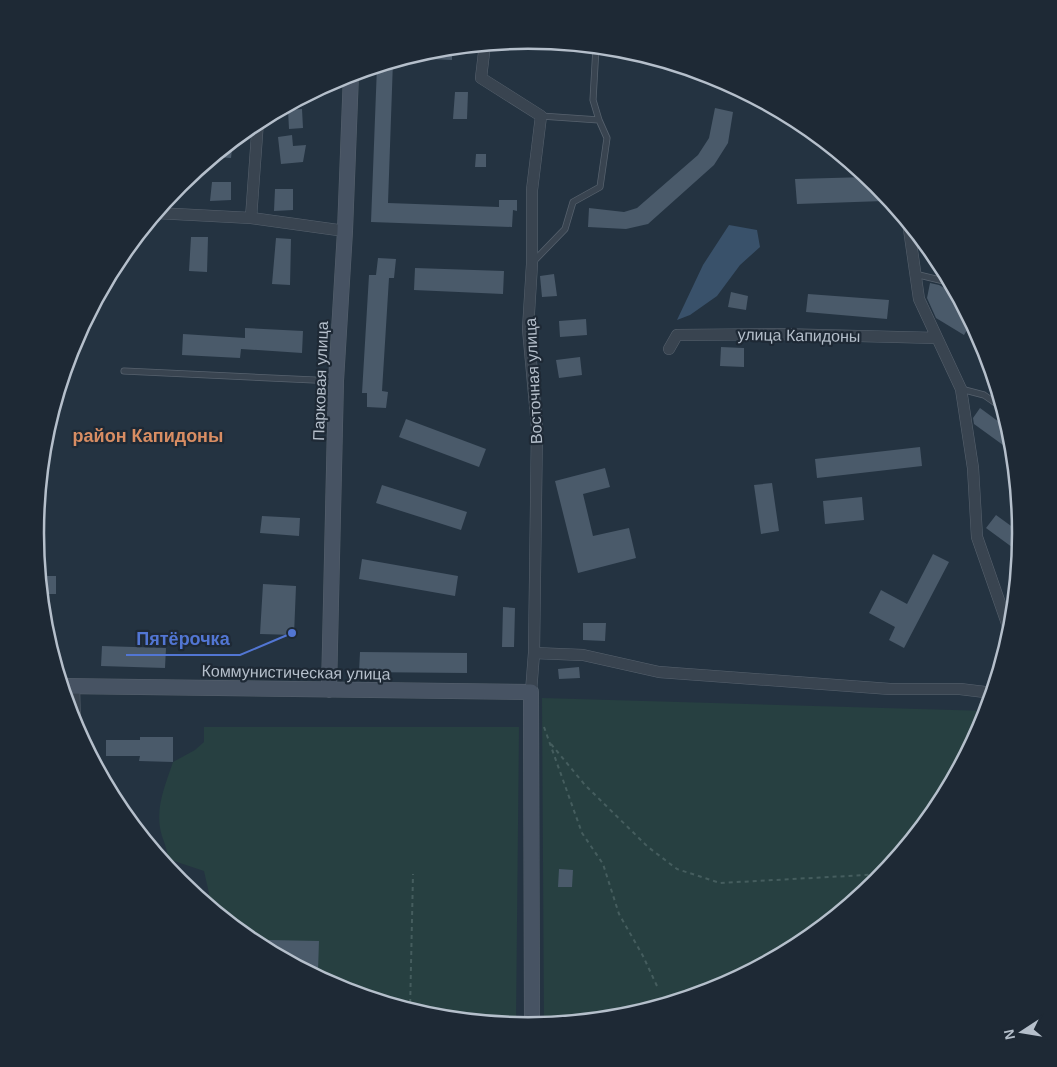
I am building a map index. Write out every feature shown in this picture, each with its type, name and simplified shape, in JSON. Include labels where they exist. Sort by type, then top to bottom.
[{"type":"street","points":[[484,51],[481,78],[541,116]]},
{"type":"street","name":"Парковая улица","points":[[329,690],[336,381],[345,231],[351,83]]},
{"type":"street","name":"Восточная улица","points":[[531,692],[534,653],[537,427],[528,329],[532,264],[532,190],[541,116]]},
{"type":"street","points":[[251,218],[257,131]]},
{"type":"street","points":[[165,213],[251,218],[345,231]]},
{"type":"street","points":[[910,234],[918,298],[961,388],[973,468],[977,537],[1005,619]]},
{"type":"street","name":"улица Капидоны","points":[[669,349],[677,335],[779,334],[938,338]]},
{"type":"street","points":[[534,653],[583,656],[659,672],[890,689],[960,689],[987,692]]},
{"type":"street","name":"Коммунистическая улица","points":[[68,686],[531,692]]},
{"type":"street","points":[[531,692],[532,1018]]},
{"type":"lane","points":[[532,264],[565,229],[573,202],[600,187],[607,138],[593,100],[596,54]]},
{"type":"lane","points":[[541,116],[599,120]]},
{"type":"lane","points":[[915,274],[942,281]]},
{"type":"lane","points":[[124,371],[336,381]]},
{"type":"lane","points":[[961,388],[984,395],[996,404]]},
{"type":"path","points":[[544,727],[582,833],[603,864],[619,914],[644,956],[657,986]]},
{"type":"path","points":[[551,744],[585,785],[648,847],[677,869],[720,883],[872,875]]},
{"type":"path","points":[[410,1004],[413,874]]},
{"type":"green space","points":[[542,698],[979,711],[948,776],[932,803],[913,829],[893,853],[848,898],[798,937],[743,968],[684,993],[623,1009],[592,1014],[544,1018]]},
{"type":"green space","points":[[204,727],[519,727],[516,1018],[465,1014],[434,1009],[373,993],[314,968],[286,953],[259,937],[209,898],[204,871],[171,860],[167,857],[159,817],[164,789],[173,762],[195,750],[204,742]]},
{"type":"water","points":[[729,225],[757,230],[760,247],[740,265],[717,296],[690,315],[677,320],[703,265]]},
{"type":"building","points":[[452,55],[452,60],[430,59]]},
{"type":"building","points":[[393,68],[388,203],[499,207],[499,200],[517,200],[517,211],[513,210],[512,227],[371,222],[377,73]]},
{"type":"building","points":[[455,92],[468,92],[467,119],[453,119]]},
{"type":"building","points":[[715,108],[733,112],[728,143],[714,165],[648,224],[626,229],[588,227],[589,208],[624,212],[637,208],[698,155],[709,138]]},
{"type":"building","points":[[302,109],[303,128],[289,129],[288,113],[294,110]]},
{"type":"building","points":[[292,135],[293,146],[306,145],[303,162],[281,164],[278,137]]},
{"type":"building","points":[[232,150],[231,158],[223,158]]},
{"type":"building","points":[[476,154],[486,154],[486,167],[475,167]]},
{"type":"building","points":[[857,177],[881,201],[797,204],[795,179]]},
{"type":"building","points":[[212,182],[231,182],[231,200],[210,201]]},
{"type":"building","points":[[275,189],[293,189],[293,210],[274,211]]},
{"type":"building","points":[[191,237],[208,237],[207,272],[189,271]]},
{"type":"building","points":[[276,238],[291,239],[290,285],[272,284]]},
{"type":"building","points":[[378,258],[396,259],[394,278],[389,278],[382,391],[388,392],[386,408],[367,407],[367,393],[362,393],[369,275],[376,275]]},
{"type":"building","points":[[415,268],[504,271],[503,294],[414,290]]},
{"type":"building","points":[[554,274],[557,296],[542,297],[540,276]]},
{"type":"building","points":[[930,283],[947,289],[968,329],[964,335],[936,318],[927,298]]},
{"type":"building","points":[[731,292],[748,296],[746,310],[728,307]]},
{"type":"building","points":[[808,294],[889,300],[887,319],[806,312]]},
{"type":"building","points":[[586,319],[587,335],[560,337],[559,321]]},
{"type":"building","points":[[245,328],[303,331],[302,353],[241,349],[240,358],[182,355],[183,334],[245,338]]},
{"type":"building","points":[[721,347],[744,348],[744,367],[720,366]]},
{"type":"building","points":[[580,357],[582,375],[559,378],[556,360]]},
{"type":"building","points":[[980,408],[1000,423],[1005,447],[974,424],[973,418]]},
{"type":"building","points":[[406,419],[486,449],[479,467],[399,437]]},
{"type":"building","points":[[920,447],[922,466],[817,478],[815,459]]},
{"type":"building","points":[[605,468],[610,487],[583,494],[593,536],[629,528],[636,558],[578,573],[555,481]]},
{"type":"building","points":[[772,483],[779,531],[761,534],[754,485]]},
{"type":"building","points":[[382,485],[467,512],[461,530],[376,503]]},
{"type":"building","points":[[862,497],[864,520],[825,524],[823,501]]},
{"type":"building","points":[[996,515],[1013,527],[1013,548],[986,528]]},
{"type":"building","points":[[262,516],[300,518],[299,536],[260,533]]},
{"type":"building","points":[[933,554],[949,562],[904,648],[889,640],[895,627],[869,613],[881,590],[907,604]]},
{"type":"building","points":[[362,559],[458,576],[455,596],[359,579]]},
{"type":"building","points":[[46,576],[56,576],[56,594],[48,594]]},
{"type":"building","points":[[263,584],[296,586],[294,635],[260,634]]},
{"type":"building","points":[[503,607],[515,608],[514,647],[502,647]]},
{"type":"building","points":[[583,623],[606,623],[605,641],[583,640]]},
{"type":"building","points":[[102,646],[166,648],[165,668],[101,666]]},
{"type":"building","points":[[360,652],[467,653],[467,673],[359,672]]},
{"type":"building","points":[[579,667],[580,678],[559,679],[558,669]]},
{"type":"building","points":[[140,737],[173,737],[173,762],[139,761],[140,756],[106,756],[106,740],[140,740]]},
{"type":"building","points":[[559,869],[573,870],[572,887],[558,887]]},
{"type":"building","points":[[269,940],[319,941],[318,970],[286,953],[269,943]]},
{"type":"place","name":"Пятёрочка","points":[[292,633]]},
{"type":"district","name":"район Капидоны","points":[[148,436]]}]
